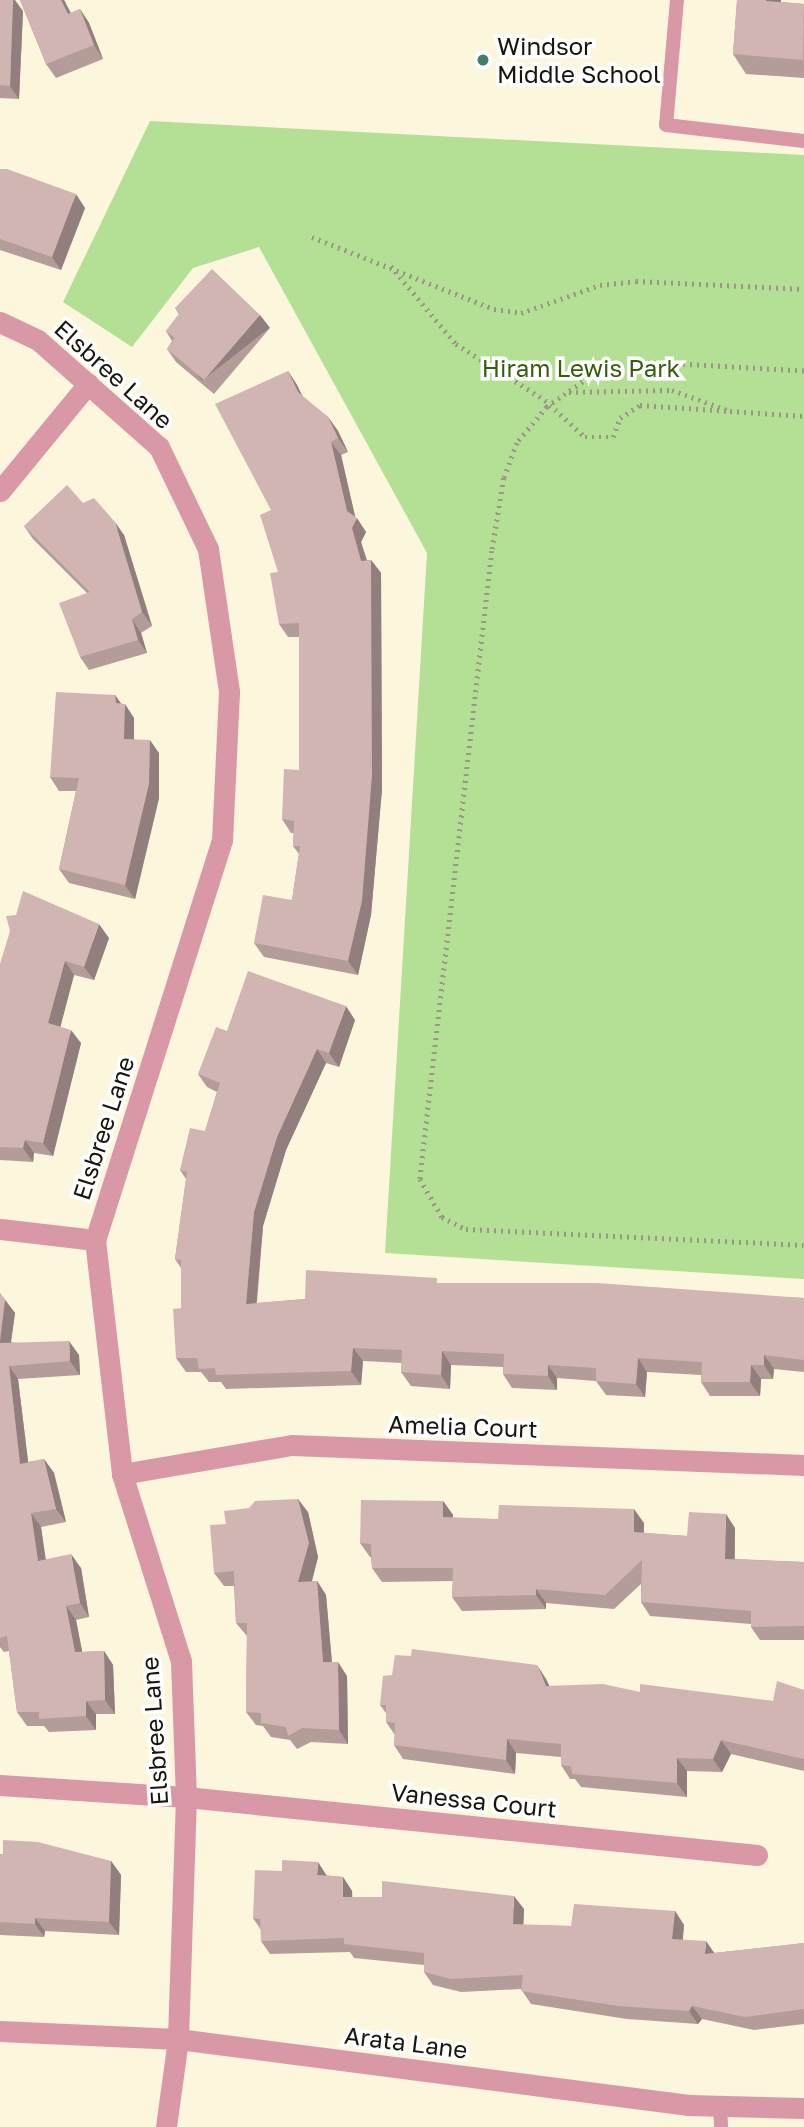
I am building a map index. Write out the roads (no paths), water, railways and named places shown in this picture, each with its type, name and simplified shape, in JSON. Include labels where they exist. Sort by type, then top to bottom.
[{"type":"street","name":"Elsbree Lane","points":[[0,322],[38,340],[159,447],[208,549],[229,692],[222,840],[95,1240],[122,1474],[180,1661],[186,1797],[178,2039],[166,2127]]},
{"type":"street","points":[[0,491],[88,384]]},
{"type":"street","points":[[0,1229],[95,1240]]},
{"type":"street","name":"Amelia Court","points":[[122,1474],[292,1446],[804,1465]]},
{"type":"street","name":"Vanessa Court","points":[[0,1785],[186,1797],[757,1855]]},
{"type":"street","name":"Arata Lane","points":[[0,2031],[178,2039],[721,2116],[804,2108]]},
{"type":"lane","points":[[677,0],[666,125],[804,141]]},
{"type":"place","name":"Windsor Middle School","points":[[483,60]]},
{"type":"park label","name":"Hiram Lewis Park","points":[[581,368]]}]
